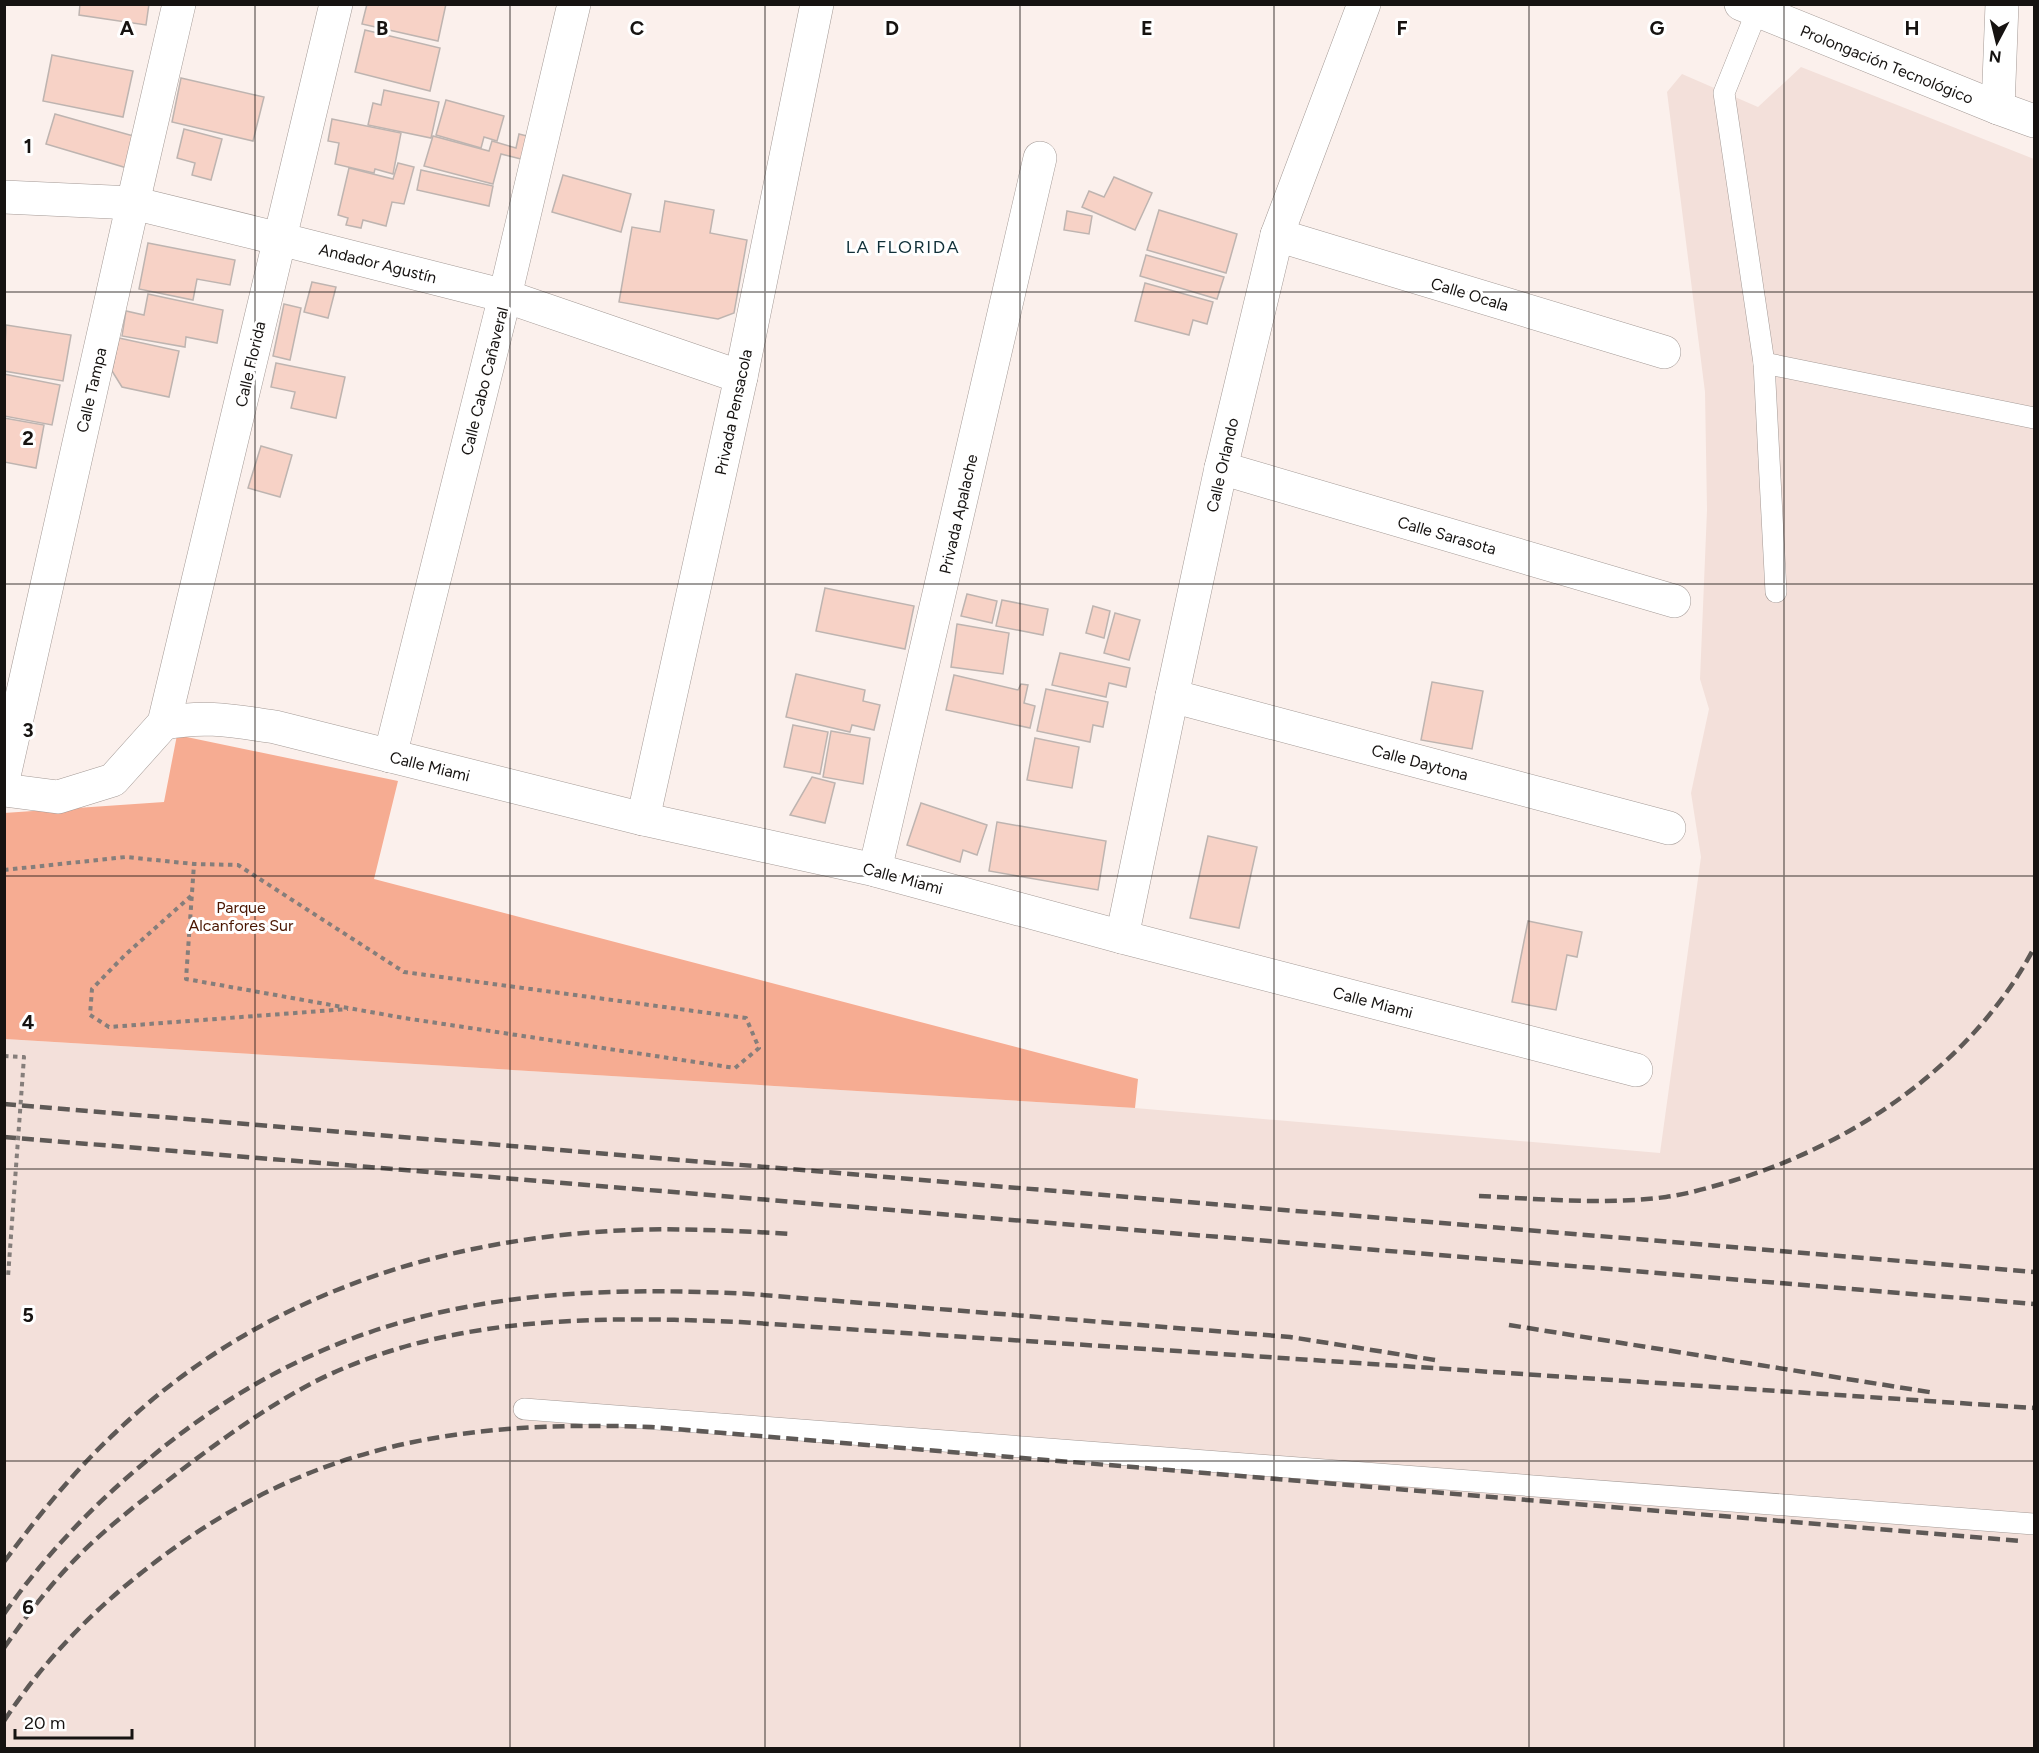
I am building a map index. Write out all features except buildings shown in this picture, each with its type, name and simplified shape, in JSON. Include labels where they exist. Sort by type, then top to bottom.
[{"type":"street","name":"Calle Tampa","points":[[4,776],[179,4]]},
{"type":"street","name":"Calle Florida","points":[[164,723],[336,4]]},
{"type":"street","name":"Calle Cabo Cañaveral","points":[[390,756],[505,296],[574,4]]},
{"type":"street","name":"Privada Pensacola","points":[[643,819],[741,377],[817,4]]},
{"type":"street","name":"Calle Orlando","points":[[1122,937],[1221,468],[1276,235],[1364,4]]},
{"type":"street","points":[[1998,108],[2002,4]]},
{"type":"street","name":"Prolongación Tecnológico","points":[[1749,8],[2034,121]]},
{"type":"street","name":"Privada Apalache","points":[[875,870],[1040,159]]},
{"type":"street","name":"Andador Agustín","points":[[4,197],[133,203],[505,296],[741,377]]},
{"type":"street","name":"Calle Ocala","points":[[1276,235],[1664,352]]},
{"type":"street","name":"Calle Sarasota","points":[[1221,468],[1674,601]]},
{"type":"street","name":"Calle Daytona","points":[[1172,696],[1669,828]]},
{"type":"street","name":"Calle Miami","points":[[164,723],[189,718],[216,718],[276,727],[643,819],[875,870],[1122,937],[1636,1070]]},
{"type":"street","points":[[4,790],[58,797],[113,780],[164,723]]},
{"type":"lane","points":[[1749,8],[1724,93],[1764,363],[1776,592]]},
{"type":"lane","points":[[1764,363],[2034,418]]},
{"type":"lane","points":[[524,1409],[2034,1524]]},
{"type":"path","points":[[4,870],[126,857],[194,864],[238,865],[404,972],[746,1018],[759,1048],[735,1068],[404,1018],[186,979],[194,864]]},
{"type":"path","points":[[192,895],[125,954],[92,990],[90,1015],[109,1028],[354,1009]]},
{"type":"path","points":[[4,1056],[24,1058],[8,1277]]},
{"type":"shaded area","points":[[1801,67],[2034,159],[2034,1748],[5,1748],[4,1039],[1135,1108],[1660,1153],[1701,857],[1691,793],[1709,709],[1700,679],[1707,510],[1705,392],[1667,92],[1682,74],[1758,107]]},
{"type":"green space","name":"Parque Alcanfores Sur","points":[[177,735],[398,781],[374,879],[1138,1079],[1135,1108],[5,1039],[4,813],[164,802]]},
{"type":"railway","points":[[1479,1196],[1596,1201],[1666,1197],[1732,1181],[1778,1165],[1866,1121],[1906,1094],[1944,1063],[1978,1028],[2009,990],[2034,948]]},
{"type":"railway","points":[[4,1104],[2034,1272]]},
{"type":"railway","points":[[4,1137],[2034,1304]]},
{"type":"railway","points":[[4,1562],[43,1511],[86,1462],[116,1432],[171,1385],[229,1345],[290,1311],[354,1283],[420,1262],[489,1246],[559,1235],[650,1229],[793,1234]]},
{"type":"railway","points":[[4,1614],[36,1571],[90,1512],[150,1458],[219,1407],[289,1366],[360,1336],[432,1314],[507,1300],[585,1293],[665,1291],[750,1294],[1290,1337],[1435,1360]]},
{"type":"railway","points":[[4,1648],[58,1578],[104,1532],[208,1450],[278,1403],[314,1382],[365,1360],[416,1344],[469,1332],[522,1325],[631,1319],[740,1322],[2034,1408]]},
{"type":"railway","points":[[1509,1325],[1935,1393]]},
{"type":"railway","points":[[4,1721],[36,1677],[89,1618],[150,1566],[209,1525],[267,1492],[326,1467],[387,1448],[449,1436],[513,1429],[580,1426],[651,1427],[2021,1541]]},
{"type":"district","name":"LA FLORIDA","points":[[903,247]]}]
